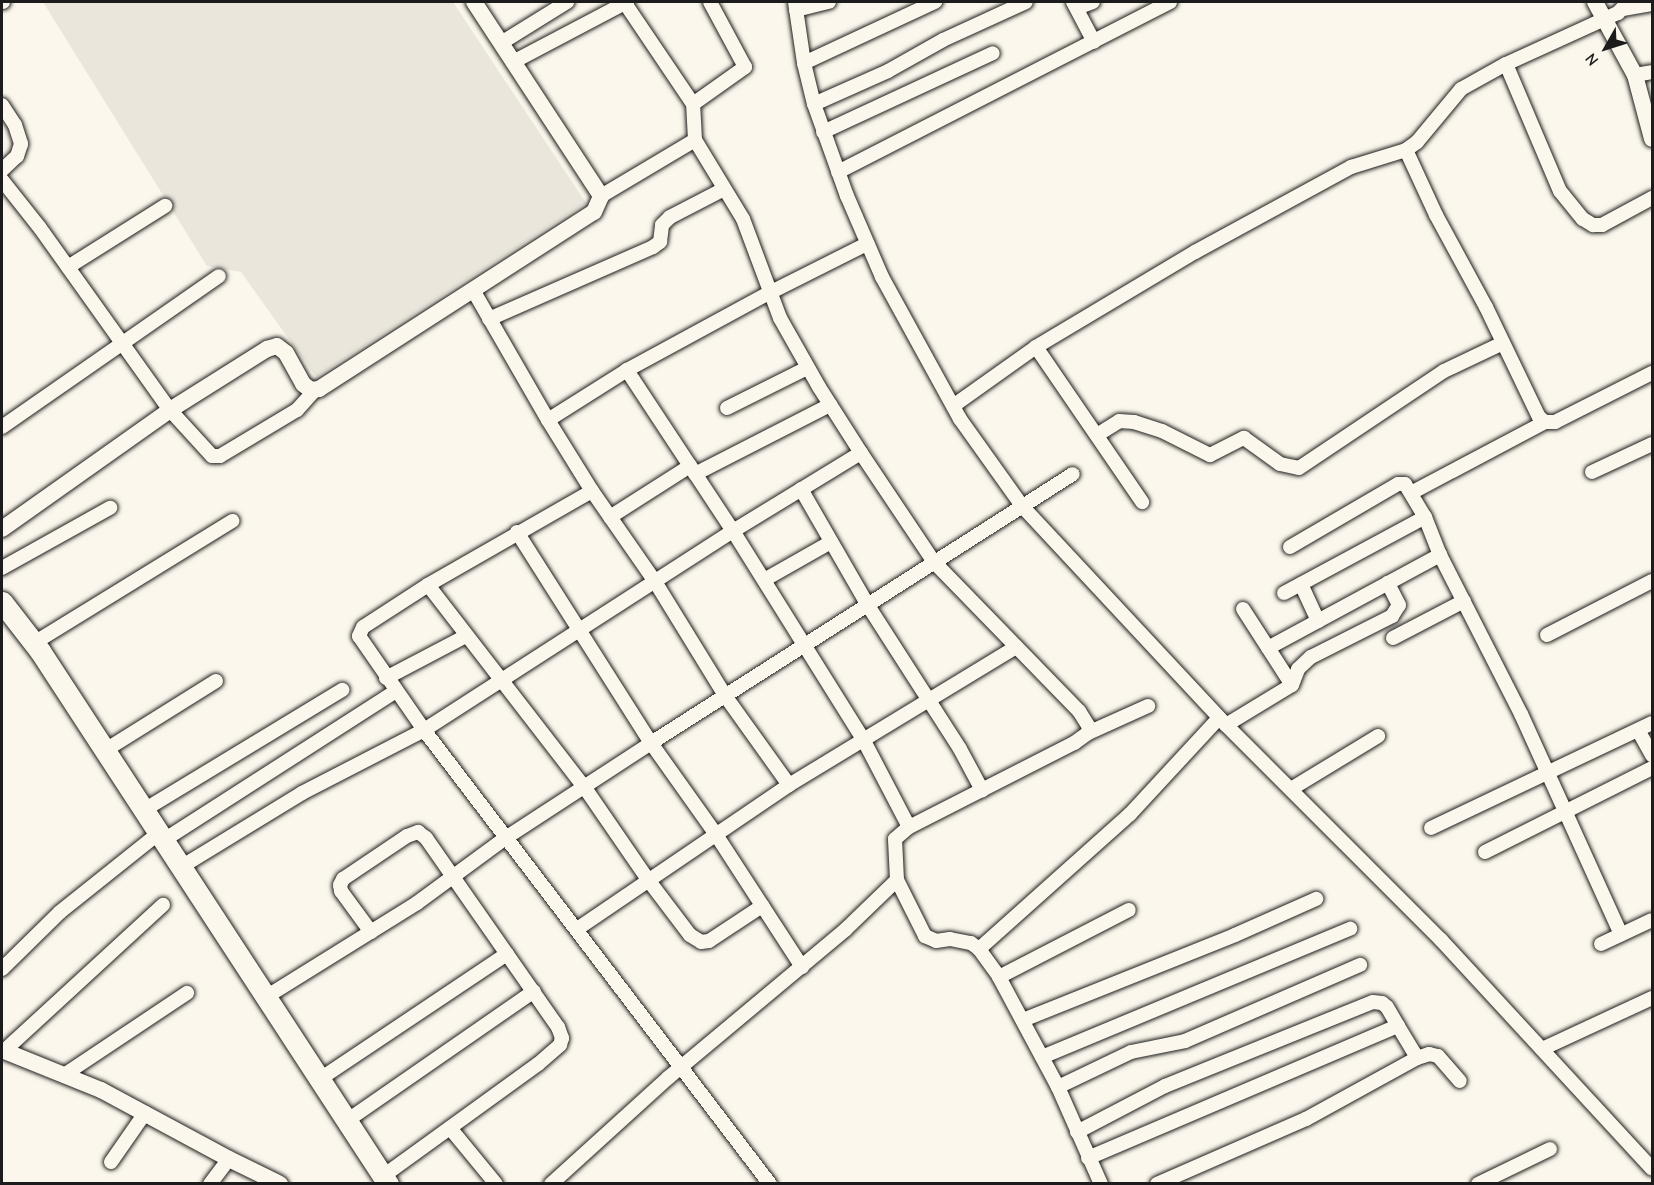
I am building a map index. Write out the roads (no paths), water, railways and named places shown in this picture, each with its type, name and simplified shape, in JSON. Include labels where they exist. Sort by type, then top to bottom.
[{"type":"main road","points":[[2,602],[34,643],[386,1180]]},
{"type":"street","points":[[474,2],[601,196]]},
{"type":"street","points":[[501,42],[567,2]]},
{"type":"street","points":[[513,62],[626,2],[693,104],[695,140],[743,219],[769,293],[807,368],[830,405],[934,562],[1079,711],[1086,722],[1088,733]]},
{"type":"street","points":[[693,104],[745,67],[710,2]]},
{"type":"street","points":[[829,2],[795,6],[813,104],[838,172],[882,277],[953,406],[1022,506],[1223,722],[1387,884],[1652,1167]]},
{"type":"street","points":[[804,63],[935,2]]},
{"type":"street","points":[[813,104],[888,71],[943,40],[1026,2]]},
{"type":"street","points":[[1093,2],[1075,5],[1094,42]]},
{"type":"street","points":[[838,172],[1170,2]]},
{"type":"street","points":[[1594,2],[1617,12]]},
{"type":"street","points":[[953,406],[1036,347],[1195,252],[1351,167],[1406,150],[1417,142],[1461,89],[1506,64],[1617,12],[1653,4]]},
{"type":"street","points":[[1617,12],[1653,139]]},
{"type":"street","points":[[824,132],[993,53]]},
{"type":"street","points":[[1506,64],[1560,190],[1583,219],[1593,225],[1602,225],[1653,198]]},
{"type":"street","points":[[1635,75],[1653,72]]},
{"type":"street","points":[[2,105],[15,125],[21,144],[16,156],[2,170]]},
{"type":"street","points":[[2,180],[68,267],[170,410],[198,443],[216,458],[297,410],[315,390],[594,212],[601,196],[695,140]]},
{"type":"street","points":[[1406,150],[1533,408],[1545,422]]},
{"type":"street","points":[[489,319],[653,247],[660,242],[662,225],[670,217],[724,189]]},
{"type":"street","points":[[68,267],[165,206]]},
{"type":"street","points":[[548,420],[627,370],[769,293],[867,244]]},
{"type":"street","points":[[2,427],[219,276]]},
{"type":"street","points":[[473,290],[548,420],[592,490],[656,583],[726,697],[789,785]]},
{"type":"street","points":[[1097,435],[1119,421],[1134,422],[1162,431],[1210,455],[1244,438],[1280,464],[1299,468],[1444,371],[1503,343]]},
{"type":"street","points":[[2,529],[170,410],[267,349],[277,346],[286,353],[303,384],[315,390]]},
{"type":"street","points":[[1036,347],[1142,502]]},
{"type":"street","points":[[728,408],[807,368]]},
{"type":"street","points":[[627,370],[733,531],[863,739],[909,827]]},
{"type":"street","points":[[1411,493],[1545,422],[1555,422],[1653,373]]},
{"type":"street","points":[[610,517],[693,470],[830,405]]},
{"type":"street","points":[[1592,472],[1653,444]]},
{"type":"street","points":[[181,867],[302,793],[424,730],[656,583],[733,531],[861,453]]},
{"type":"street","points":[[266,997],[454,878],[507,837],[651,743],[1072,474]]},
{"type":"street","points":[[1290,547],[1398,484],[1405,484],[1425,517],[1440,555],[1521,714],[1563,812],[1621,934]]},
{"type":"street","points":[[801,489],[867,604],[960,749],[982,790]]},
{"type":"street","points":[[592,490],[428,585],[363,627],[359,636],[362,644],[424,730],[770,1184]]},
{"type":"street","points":[[2,568],[110,508]]},
{"type":"street","points":[[1284,593],[1425,517]]},
{"type":"street","points":[[34,643],[232,521]]},
{"type":"street","points":[[517,532],[651,743],[715,833],[802,967]]},
{"type":"street","points":[[764,580],[831,542]]},
{"type":"street","points":[[1268,648],[1440,555]]},
{"type":"street","points":[[1547,635],[1653,581]]},
{"type":"street","points":[[979,948],[1130,814],[1223,722],[1292,686],[1298,669],[1311,657],[1392,616],[1399,605],[1388,583]]},
{"type":"street","points":[[1301,584],[1318,621]]},
{"type":"street","points":[[428,585],[585,788],[649,881],[690,934],[700,942],[716,938],[762,906]]},
{"type":"street","points":[[1393,638],[1464,601]]},
{"type":"street","points":[[1243,609],[1292,686]]},
{"type":"street","points":[[386,678],[466,636]]},
{"type":"street","points":[[577,929],[715,833],[789,785],[1016,647]]},
{"type":"street","points":[[104,751],[216,681]]},
{"type":"street","points":[[144,810],[342,690]]},
{"type":"street","points":[[2,969],[60,912],[161,836],[396,692]]},
{"type":"street","points":[[1101,1184],[1058,1087],[999,977],[979,948],[961,940],[936,941],[925,936],[897,880],[896,839],[909,827],[1088,733],[1148,706]]},
{"type":"street","points":[[1431,828],[1653,723]]},
{"type":"street","points":[[1638,730],[1653,755]]},
{"type":"street","points":[[1291,789],[1378,736]]},
{"type":"street","points":[[1485,852],[1653,768]]},
{"type":"street","points":[[371,932],[340,885],[343,879],[407,836],[418,832],[426,838],[534,991],[558,1027],[562,1038],[560,1045],[450,1128],[386,1180]]},
{"type":"street","points":[[551,1184],[681,1067],[802,967],[897,880]]},
{"type":"street","points":[[1023,1020],[1235,935],[1316,899]]},
{"type":"street","points":[[163,905],[3,1051],[101,1090],[280,1184]]},
{"type":"street","points":[[999,977],[1129,910]]},
{"type":"street","points":[[1601,944],[1653,920]]},
{"type":"street","points":[[1042,1057],[1350,929]]},
{"type":"street","points":[[320,1078],[507,954]]},
{"type":"street","points":[[1058,1087],[1131,1052],[1185,1041],[1360,965]]},
{"type":"street","points":[[348,1120],[534,991]]},
{"type":"street","points":[[64,1075],[187,993]]},
{"type":"street","points":[[1542,1049],[1653,998]]},
{"type":"street","points":[[1077,1132],[1165,1086],[1373,1002],[1382,1003],[1387,1007],[1417,1058]]},
{"type":"street","points":[[1088,1158],[1398,1026]]},
{"type":"street","points":[[1157,1184],[1306,1119],[1417,1058],[1429,1054],[1438,1056],[1460,1081]]},
{"type":"street","points":[[111,1162],[145,1113]]},
{"type":"street","points":[[450,1128],[496,1184]]},
{"type":"street","points":[[1478,1184],[1550,1149]]},
{"type":"street","points":[[210,1184],[229,1159]]}]
